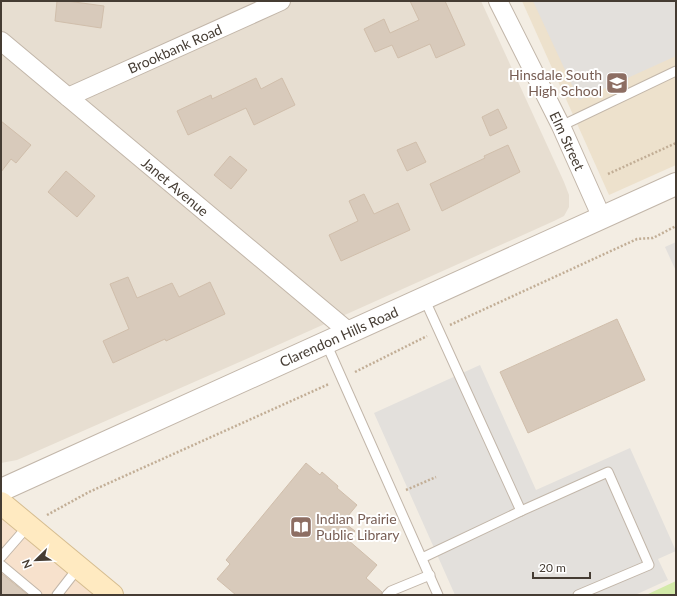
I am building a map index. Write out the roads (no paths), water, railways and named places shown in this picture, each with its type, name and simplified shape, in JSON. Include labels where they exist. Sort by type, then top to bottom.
[{"type":"main road","points":[[1,503],[112,595]]},
{"type":"street","name":"Brookbank Road","points":[[68,97],[282,1]]},
{"type":"street","name":"Elm Street","points":[[498,1],[561,126],[602,218]]},
{"type":"street","name":"Janet Avenue","points":[[1,41],[349,332]]},
{"type":"street","name":"Clarendon Hills Road","points":[[1,490],[676,184]]},
{"type":"lane","points":[[561,126],[676,71]]},
{"type":"lane","points":[[424,298],[521,512]]},
{"type":"lane","points":[[326,343],[438,595]]},
{"type":"lane","points":[[422,558],[608,472],[650,565],[578,595]]},
{"type":"lane","points":[[1,557],[28,526]]},
{"type":"lane","points":[[1,565],[37,595]]},
{"type":"lane","points":[[57,595],[78,568]]},
{"type":"lane","points":[[387,595],[391,591],[430,575]]},
{"type":"place","name":"Hinsdale South High School","points":[[617,83]]},
{"type":"place","name":"Indian Prairie Public Library","points":[[301,527]]}]
